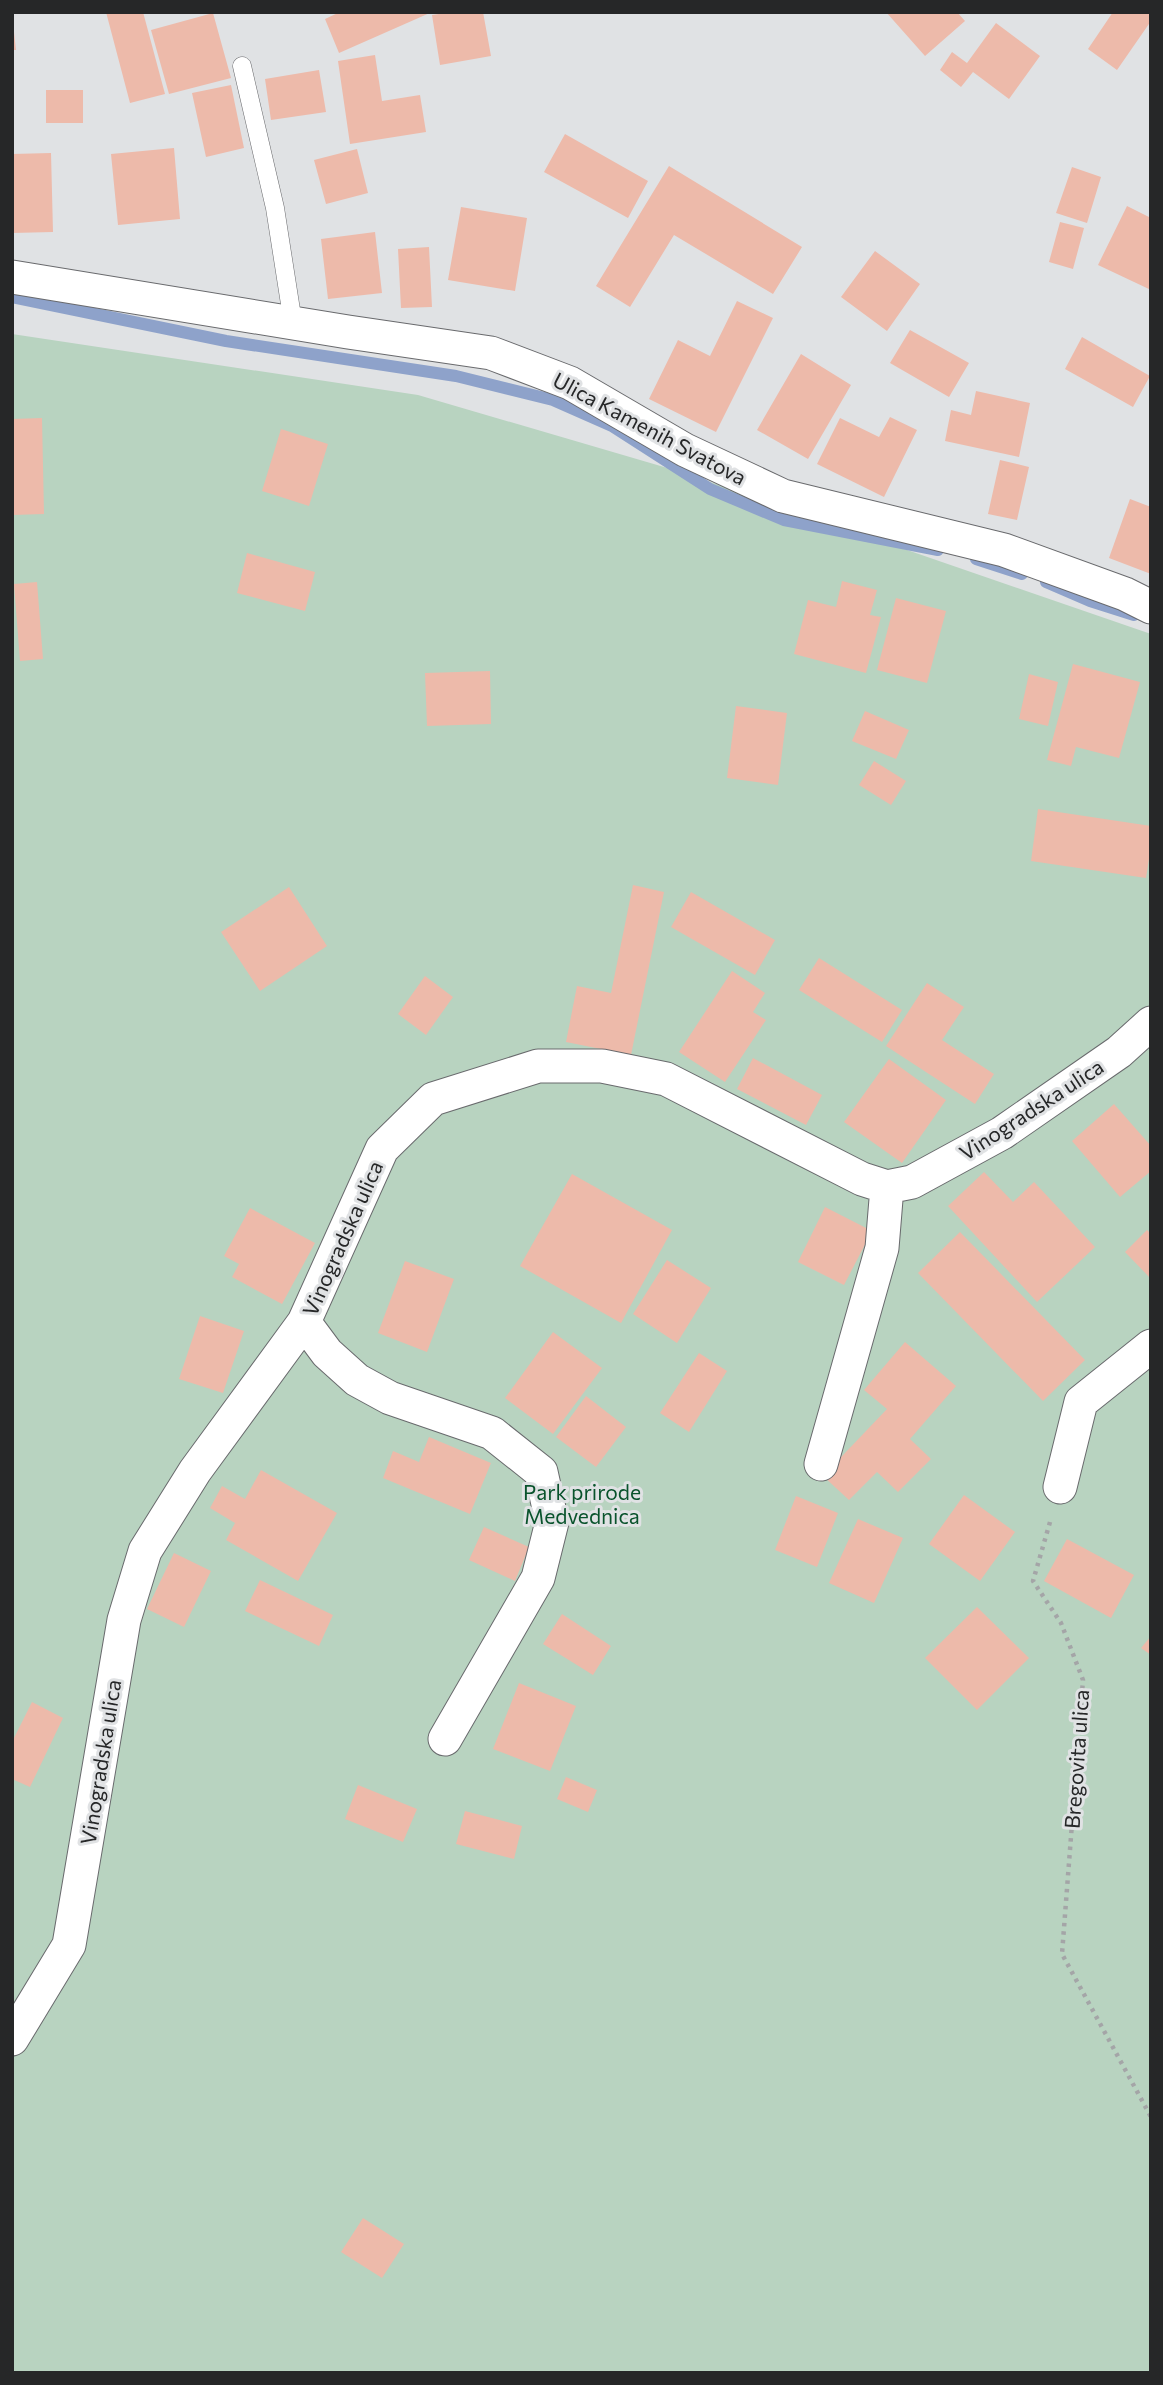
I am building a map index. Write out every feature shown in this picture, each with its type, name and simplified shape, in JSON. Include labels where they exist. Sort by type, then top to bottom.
[{"type":"street","name":"Ulica Kamenih Svatova","points":[[12,277],[491,353],[570,383],[685,450],[783,496],[1004,550],[1125,594],[1151,607]]},
{"type":"street","name":"Vinogradska ulica","points":[[12,2039],[69,1945],[124,1620],[145,1551],[195,1471],[304,1322],[382,1149],[433,1099],[538,1066],[602,1066],[666,1079],[862,1179],[887,1187],[912,1182],[1002,1133],[1119,1052],[1151,1023]]},
{"type":"street","points":[[821,1464],[882,1248],[887,1187]]},
{"type":"street","points":[[304,1322],[327,1353],[357,1380],[390,1398],[492,1433],[541,1472],[552,1522],[538,1578],[445,1739]]},
{"type":"street","points":[[1060,1488],[1081,1402],[1151,1346]]},
{"type":"lane","points":[[242,66],[275,208],[293,323]]},
{"type":"path","name":"Bregovita ulica","points":[[1060,1488],[1033,1581],[1061,1623],[1083,1680],[1062,1954],[1151,2117]]},
{"type":"green space","name":"Park prirode Medvednica","points":[[12,334],[418,395],[681,472],[1151,634],[1151,2373],[12,2373]]},
{"type":"building","points":[[106,12],[143,12],[165,94],[130,103]]},
{"type":"building","points":[[340,12],[432,12],[339,53],[325,19]]},
{"type":"building","points":[[483,12],[491,56],[440,65],[432,15]]},
{"type":"building","points":[[886,12],[957,12],[965,21],[925,56]]},
{"type":"building","points":[[1113,12],[1151,12],[1151,21],[1117,70],[1088,49]]},
{"type":"building","points":[[213,13],[231,78],[169,94],[151,30]]},
{"type":"building","points":[[996,23],[1040,56],[1009,99],[973,72],[961,87],[940,70],[952,52],[967,63]]},
{"type":"building","points":[[14,32],[16,50],[12,50]]},
{"type":"building","points":[[375,55],[382,101],[420,95],[426,132],[350,144],[338,61]]},
{"type":"building","points":[[319,70],[326,112],[271,120],[265,79]]},
{"type":"building","points":[[231,85],[244,148],[206,157],[192,93]]},
{"type":"building","points":[[46,90],[83,90],[83,123],[46,123]]},
{"type":"building","points":[[565,134],[648,181],[628,218],[544,172]]},
{"type":"building","points":[[174,148],[180,219],[118,225],[111,154]]},
{"type":"building","points":[[357,149],[368,193],[326,204],[314,160]]},
{"type":"building","points":[[51,153],[53,232],[12,233],[12,154]]},
{"type":"building","points":[[669,166],[802,247],[773,294],[674,235],[630,307],[596,286]]},
{"type":"building","points":[[1072,167],[1101,177],[1087,223],[1056,213]]},
{"type":"building","points":[[1127,206],[1151,218],[1151,290],[1098,265]]},
{"type":"building","points":[[461,207],[527,218],[515,291],[448,280]]},
{"type":"building","points":[[1060,222],[1084,228],[1073,269],[1049,262]]},
{"type":"building","points":[[375,232],[382,293],[328,299],[321,239]]},
{"type":"building","points":[[429,247],[432,307],[401,308],[398,249]]},
{"type":"building","points":[[875,251],[920,284],[887,331],[841,297]]},
{"type":"building","points":[[737,301],[773,318],[716,432],[649,399],[678,340],[710,356]]},
{"type":"building","points":[[910,330],[969,363],[949,397],[890,363]]},
{"type":"building","points":[[1082,337],[1150,376],[1133,407],[1065,369]]},
{"type":"building","points":[[801,354],[851,385],[808,459],[757,430]]},
{"type":"building","points":[[976,391],[1030,403],[1019,457],[945,441],[951,410],[971,415]]},
{"type":"building","points":[[890,417],[917,430],[884,497],[817,464],[840,418],[879,437]]},
{"type":"building","points":[[42,418],[44,514],[12,515],[12,419]]},
{"type":"building","points":[[281,429],[328,444],[309,506],[262,491]]},
{"type":"building","points":[[1000,460],[1029,467],[1017,520],[988,514]]},
{"type":"building","points":[[1130,499],[1151,507],[1151,574],[1109,558]]},
{"type":"building","points":[[247,553],[315,572],[305,611],[237,593]]},
{"type":"building","points":[[842,581],[877,590],[870,615],[881,617],[866,673],[794,654],[808,600],[836,607]]},
{"type":"building","points":[[37,582],[43,659],[20,661],[14,584]]},
{"type":"building","points":[[896,598],[946,611],[927,683],[877,670]]},
{"type":"building","points":[[1073,664],[1140,682],[1119,758],[1076,747],[1071,766],[1047,760]]},
{"type":"building","points":[[490,671],[491,724],[427,726],[425,673]]},
{"type":"building","points":[[1029,674],[1058,682],[1048,726],[1019,719]]},
{"type":"building","points":[[736,706],[787,713],[778,785],[727,778]]},
{"type":"building","points":[[865,711],[909,730],[896,759],[852,741]]},
{"type":"building","points":[[874,761],[906,781],[891,805],[859,785]]},
{"type":"building","points":[[1038,809],[1151,826],[1146,878],[1031,861]]},
{"type":"building","points":[[633,885],[664,892],[631,1055],[566,1042],[577,986],[611,993]]},
{"type":"building","points":[[289,887],[327,946],[260,991],[221,932]]},
{"type":"building","points":[[691,892],[775,940],[755,975],[671,927]]},
{"type":"building","points":[[819,958],[902,1010],[882,1042],[799,990]]},
{"type":"building","points":[[732,971],[765,993],[753,1012],[766,1020],[725,1082],[679,1052]]},
{"type":"building","points":[[425,976],[453,997],[426,1035],[398,1014]]},
{"type":"building","points":[[927,983],[964,1007],[942,1040],[994,1074],[975,1104],[886,1046]]},
{"type":"building","points":[[753,1058],[822,1095],[806,1125],[737,1089]]},
{"type":"building","points":[[889,1059],[946,1100],[902,1163],[844,1122]]},
{"type":"building","points":[[1114,1104],[1151,1146],[1151,1171],[1120,1197],[1072,1141]]},
{"type":"building","points":[[984,1172],[1013,1202],[1034,1182],[1095,1247],[1037,1302],[948,1206]]},
{"type":"building","points":[[572,1174],[672,1230],[621,1323],[520,1266]]},
{"type":"building","points":[[825,1207],[872,1231],[844,1285],[798,1262]]},
{"type":"building","points":[[250,1208],[315,1243],[282,1304],[232,1277],[239,1264],[224,1256]]},
{"type":"building","points":[[1147,1230],[1151,1234],[1151,1279],[1125,1252]]},
{"type":"building","points":[[960,1232],[1085,1360],[1043,1401],[918,1273]]},
{"type":"building","points":[[667,1260],[711,1288],[677,1343],[633,1314]]},
{"type":"building","points":[[405,1261],[454,1279],[427,1352],[378,1333]]},
{"type":"building","points":[[200,1316],[244,1331],[223,1393],[179,1379]]},
{"type":"building","points":[[553,1332],[602,1368],[553,1434],[505,1398]]},
{"type":"building","points":[[905,1342],[956,1386],[910,1439],[931,1459],[898,1492],[877,1472],[849,1500],[823,1476],[887,1409],[864,1390]]},
{"type":"building","points":[[699,1353],[727,1371],[689,1432],[660,1413]]},
{"type":"building","points":[[586,1396],[626,1427],[596,1467],[556,1437]]},
{"type":"building","points":[[429,1437],[491,1463],[470,1514],[383,1478],[393,1451],[419,1462]]},
{"type":"building","points":[[261,1470],[337,1513],[298,1581],[226,1540],[235,1523],[210,1508],[222,1486],[245,1499]]},
{"type":"building","points":[[964,1495],[1015,1532],[980,1581],[929,1544]]},
{"type":"building","points":[[796,1496],[838,1513],[817,1567],[775,1550]]},
{"type":"building","points":[[858,1519],[903,1538],[874,1603],[829,1583]]},
{"type":"building","points":[[484,1527],[529,1547],[515,1581],[469,1560]]},
{"type":"building","points":[[1067,1539],[1134,1575],[1111,1618],[1044,1581]]},
{"type":"building","points":[[174,1553],[211,1571],[184,1627],[147,1609]]},
{"type":"building","points":[[260,1580],[333,1615],[319,1646],[245,1611]]},
{"type":"building","points":[[977,1607],[1029,1658],[977,1710],[925,1658]]},
{"type":"building","points":[[562,1614],[611,1646],[593,1675],[543,1644]]},
{"type":"building","points":[[1151,1636],[1151,1655],[1141,1648]]},
{"type":"building","points":[[519,1683],[576,1706],[550,1771],[493,1749]]},
{"type":"building","points":[[32,1702],[63,1718],[30,1787],[12,1779],[12,1742]]},
{"type":"building","points":[[566,1777],[597,1790],[588,1812],[557,1799]]},
{"type":"building","points":[[358,1785],[417,1809],[403,1842],[345,1819]]},
{"type":"building","points":[[465,1811],[522,1826],[514,1859],[456,1844]]},
{"type":"building","points":[[363,2218],[404,2244],[382,2278],[341,2252]]},
{"type":"waterway","points":[[12,297],[226,341],[456,376],[553,400],[612,426],[710,489],[784,520],[938,550]]},
{"type":"waterway","points":[[976,559],[1022,574]]},
{"type":"waterway","points":[[1046,582],[1090,601],[1134,615]]}]
